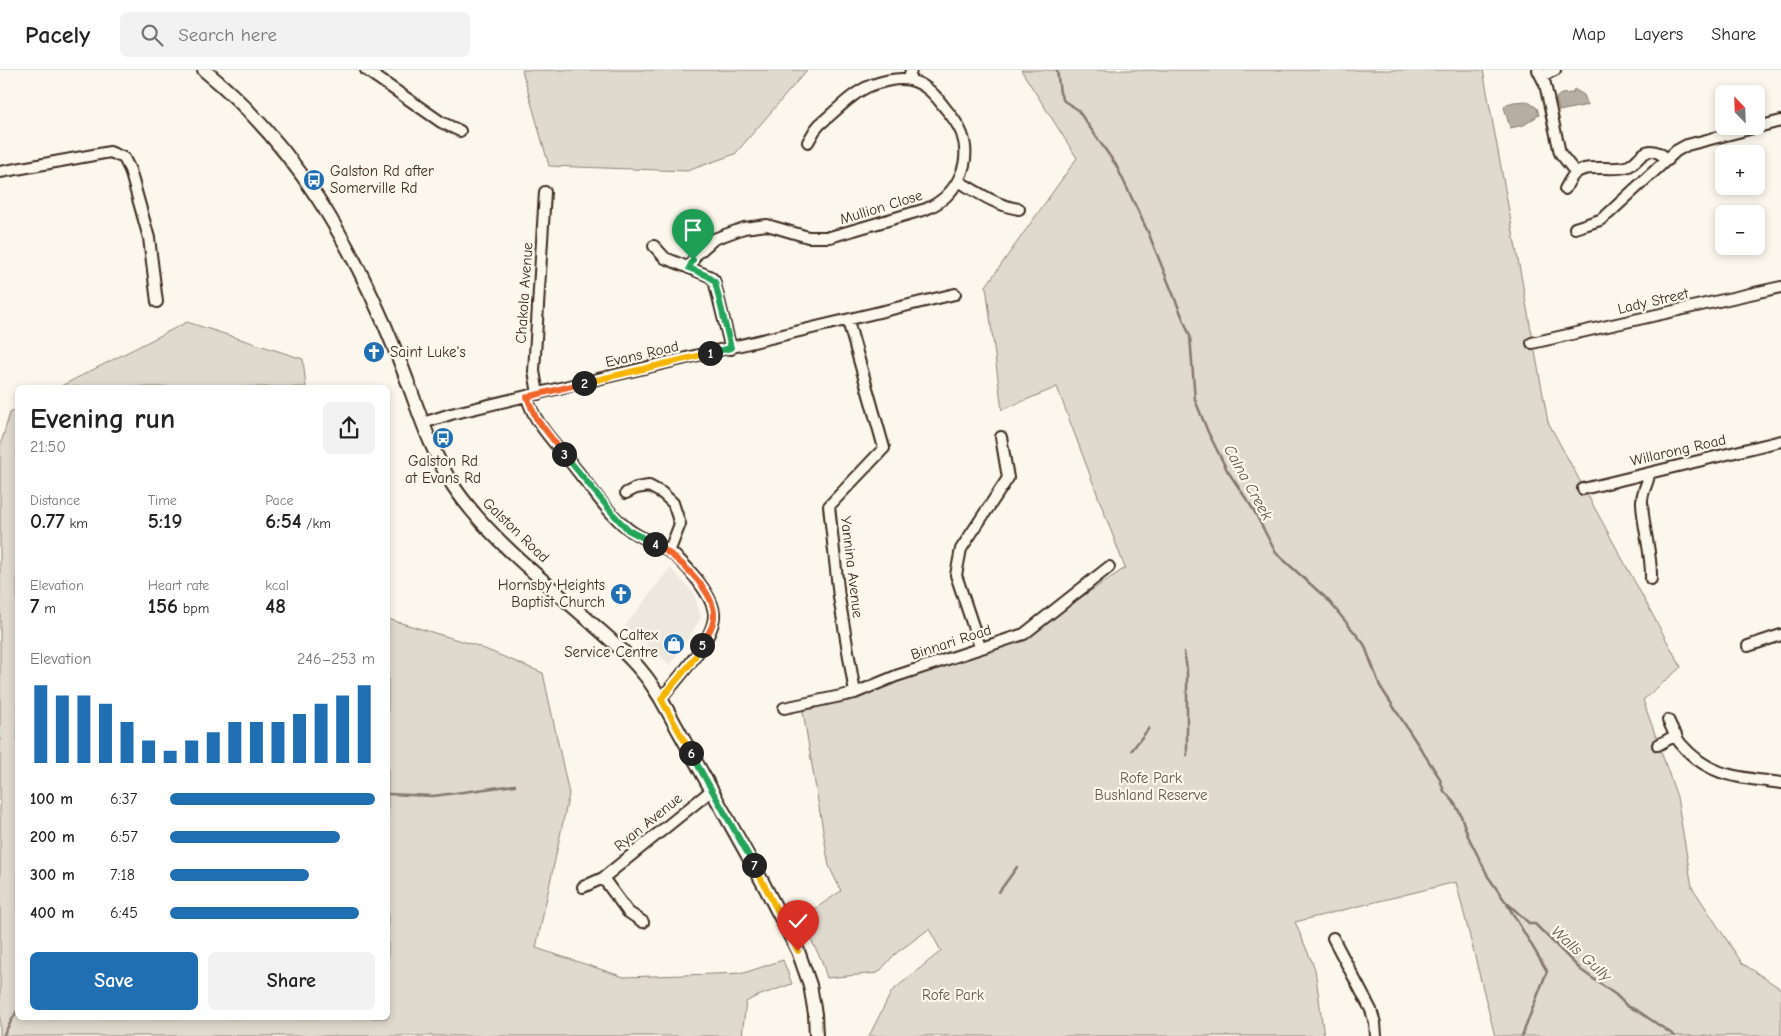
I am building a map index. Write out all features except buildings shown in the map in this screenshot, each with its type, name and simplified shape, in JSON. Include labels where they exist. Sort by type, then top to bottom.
[{"type":"main road","name":"Galston Road","points":[[204,70],[245,106],[276,142],[320,200],[335,224],[350,250],[381,316],[437,458],[468,506],[498,539],[621,649],[645,674],[661,699],[776,906],[798,951],[810,985],[815,1014],[816,1036]]},
{"type":"street","points":[[366,70],[441,122],[460,131]]},
{"type":"street","points":[[1555,70],[1540,73],[1560,153],[1576,173]]},
{"type":"street","name":"Mullion Close","points":[[689,268],[700,251],[714,239],[728,233],[760,225],[774,226],[808,237],[830,237],[842,235],[933,206],[950,192],[958,181],[962,172],[965,154],[964,140],[959,127],[933,94],[910,75],[862,90],[820,124],[808,142]]},
{"type":"street","points":[[1575,228],[1600,220],[1608,214],[1676,151],[1687,144],[1781,121]]},
{"type":"street","points":[[0,172],[110,152],[124,158],[130,170],[149,238],[157,302]]},
{"type":"street","points":[[1565,189],[1576,173],[1587,169],[1612,170],[1630,166],[1646,152],[1660,153],[1668,160]]},
{"type":"street","points":[[958,181],[999,204],[1019,209]]},
{"type":"street","name":"Chakola Avenue","points":[[538,394],[534,371],[545,192]]},
{"type":"street","points":[[654,246],[665,258],[708,276],[715,282],[731,348]]},
{"type":"street","name":"Lady Street","points":[[1532,343],[1781,287]]},
{"type":"street","name":"Evans Road","points":[[423,423],[451,414],[955,294]]},
{"type":"street","name":"Yannina Avenue","points":[[848,321],[884,448],[829,506],[840,597],[855,692]]},
{"type":"street","points":[[527,397],[536,418],[610,511],[628,530],[669,552],[692,574],[707,595],[714,614],[711,628],[691,663],[661,699]]},
{"type":"street","points":[[980,648],[956,575],[961,549],[1008,478],[1001,437]]},
{"type":"street","name":"Willarong Road","points":[[1583,489],[1781,441]]},
{"type":"street","points":[[1649,472],[1649,478],[1642,494],[1641,502],[1650,554],[1650,579]]},
{"type":"street","points":[[626,493],[636,488],[649,486],[673,502],[680,524],[669,552]]},
{"type":"street","name":"Binnari Road","points":[[784,708],[855,692],[896,676],[1024,634],[1109,567]]},
{"type":"street","points":[[1748,646],[1781,635]]},
{"type":"street","points":[[1668,720],[1680,743],[1699,762],[1726,775],[1781,783]]},
{"type":"street","points":[[1658,745],[1676,735]]},
{"type":"street","name":"Ryan Avenue","points":[[583,887],[603,878],[712,790]]},
{"type":"street","points":[[603,878],[628,912],[643,922]]},
{"type":"street","points":[[1333,938],[1371,1010],[1376,1036]]},
{"type":"shaded area","points":[[1574,89],[1584,95],[1588,105],[1559,111],[1556,98],[1561,94],[1573,93]]},
{"type":"shaded area","points":[[1527,101],[1537,108],[1539,115],[1524,125],[1510,128],[1504,107],[1514,102]]},
{"type":"shaded area","points":[[670,568],[694,593],[701,618],[670,665],[625,626]]},
{"type":"green space","points":[[522,70],[807,70],[735,154],[687,171],[549,166]]},
{"type":"green space","points":[[1021,70],[1483,70],[1548,422],[1681,667],[1643,700],[1677,797],[1692,887],[1742,963],[1781,989],[1781,1036],[1495,1036],[1456,882],[1295,922],[1315,969],[1324,1036],[869,1036],[892,991],[941,951],[929,929],[895,954],[878,973],[827,978],[821,959],[800,919],[841,891],[829,866],[802,706],[1025,635],[1125,568],[1057,387],[1002,410],[986,286],[1077,158]]},
{"type":"green space","points":[[187,322],[303,359],[306,385],[63,385]]},
{"type":"green space","points":[[15,410],[15,1020],[390,1020],[390,620],[475,645],[543,673],[569,794],[536,948],[624,977],[744,973],[783,960],[792,984],[746,1002],[742,1036],[0,1036],[0,446],[10,413]]},
{"type":"waterway","name":"Calna Creek","points":[[1057,70],[1060,93],[1064,101],[1077,109],[1116,165],[1148,232],[1190,336],[1195,400],[1227,470],[1253,509],[1276,553],[1328,600],[1364,644],[1380,686],[1439,777],[1444,791],[1460,813],[1468,836],[1487,874]]},
{"type":"waterway","points":[[1184,652],[1187,669],[1187,755]]},
{"type":"waterway","points":[[1132,750],[1149,728]]},
{"type":"waterway","points":[[390,794],[433,796],[515,785]]},
{"type":"waterway","points":[[999,892],[1017,867]]},
{"type":"waterway","name":"Walls Gully","points":[[1487,875],[1505,901],[1530,924],[1535,924],[1581,970],[1616,995],[1627,1006],[1638,1011],[1675,1036]]},
{"type":"waterway","points":[[1507,904],[1547,971],[1522,1036]]},
{"type":"waterway","points":[[3,1036],[15,1014]]},
{"type":"place","name":"Galston Rd after Somerville Rd","points":[[314,180]]},
{"type":"place","name":"Saint Luke's","points":[[374,352]]},
{"type":"place","name":"Galston Rd at Evans Rd","points":[[443,438]]},
{"type":"place","name":"Hornsby Heights Baptist Church","points":[[621,594]]},
{"type":"place","name":"Caltex Service Centre","points":[[674,644]]},
{"type":"route","points":[[693,260],[689,268],[708,276],[715,282],[731,348],[527,397],[531,411],[536,418],[606,507],[628,530],[669,552],[692,574],[707,595],[714,614],[711,628],[691,663],[661,699],[763,882],[798,951]]},
{"type":"park label","name":"Rofe Park Bushland Reserve","points":[[1151,786]]},
{"type":"park label","name":"Rofe Park","points":[[953,995]]}]
